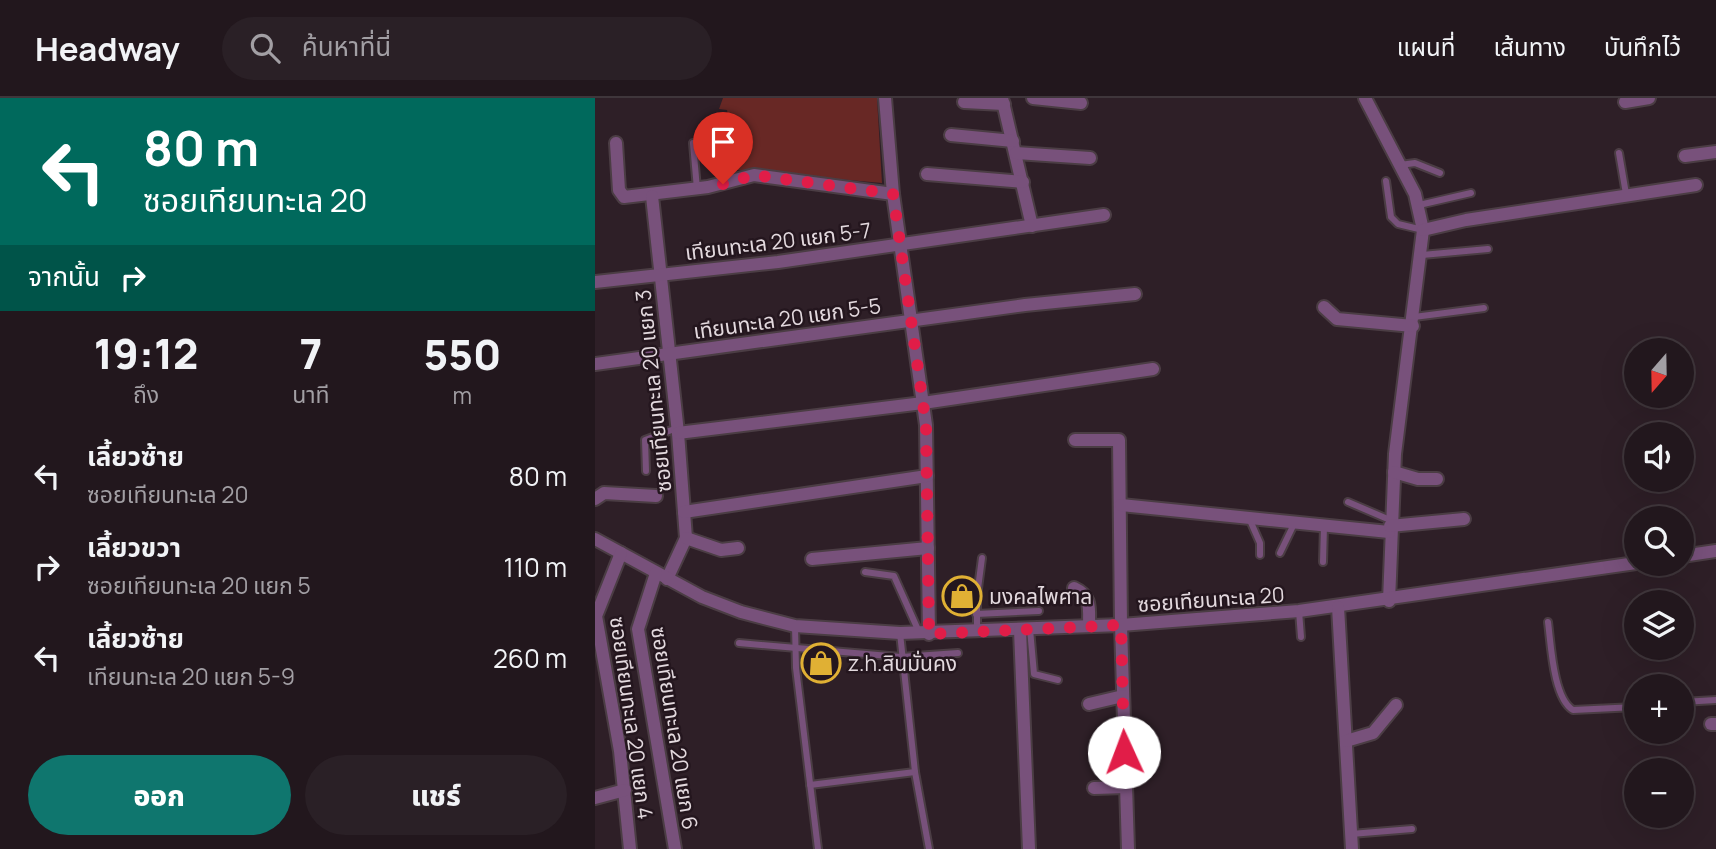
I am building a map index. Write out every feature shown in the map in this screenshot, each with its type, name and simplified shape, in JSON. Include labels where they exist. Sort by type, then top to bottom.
[{"type":"street","points":[[885,98],[893,194],[923,403],[928,548],[924,634]]},
{"type":"street","points":[[1033,98],[1081,103]]},
{"type":"street","points":[[1365,98],[1419,205],[1423,230],[1422,256],[1394,472],[1389,601]]},
{"type":"street","points":[[1625,102],[1649,98]]},
{"type":"street","points":[[964,102],[1003,101],[1032,226]]},
{"type":"street","points":[[951,135],[1090,158]]},
{"type":"street","points":[[616,144],[621,195],[652,196],[697,189],[754,175],[893,194]]},
{"type":"street","points":[[1685,156],[1716,152]]},
{"type":"street","points":[[927,174],[1023,182]]},
{"type":"street","points":[[1423,230],[1626,194],[1696,185]]},
{"type":"street","name":"ซอยเทียนทะเล 20 แยก 3","points":[[652,196],[686,538],[662,576]]},
{"type":"street","name":"เทียนทะเล 20 แยก 5-7","points":[[595,282],[900,245],[1104,215]]},
{"type":"street","name":"เทียนทะเล 20 แยก 5-5","points":[[595,364],[1135,294]]},
{"type":"street","points":[[1324,307],[1337,319],[1414,321]]},
{"type":"street","points":[[677,431],[923,403],[1153,369]]},
{"type":"street","points":[[1075,440],[1119,440],[1128,849]]},
{"type":"street","points":[[1394,472],[1418,479],[1437,479]]},
{"type":"street","points":[[684,512],[927,476]]},
{"type":"street","points":[[595,499],[604,493],[656,496]]},
{"type":"street","points":[[1121,505],[1324,526],[1390,526],[1464,519]]},
{"type":"street","points":[[686,538],[721,550],[738,548]]},
{"type":"street","name":"ซอยเทียนทะเล 20","points":[[595,539],[662,576],[741,612],[796,626],[924,634],[1121,625],[1299,611],[1389,601],[1624,565]]},
{"type":"street","points":[[812,559],[928,548]]},
{"type":"street","points":[[1694,554],[1716,551]]},
{"type":"street","name":"ซอยเทียนทะเล 20 แยก 4","points":[[621,553],[596,616],[625,790],[630,849]]},
{"type":"street","name":"ซอยเทียนทะเล 20 แยก 6","points":[[662,576],[638,629],[675,849]]},
{"type":"street","points":[[1073,588],[1085,594],[1089,601],[1089,626]]},
{"type":"street","points":[[1338,607],[1352,849]]},
{"type":"street","points":[[1025,630],[1029,849]]},
{"type":"street","points":[[1089,704],[1123,696]]},
{"type":"street","points":[[1346,741],[1373,733],[1397,705]]},
{"type":"street","points":[[1094,788],[1126,787]]},
{"type":"street","points":[[595,798],[625,790]]},
{"type":"lane","points":[[693,143],[697,189]]},
{"type":"lane","points":[[1619,153],[1626,194]]},
{"type":"lane","points":[[1399,165],[1415,163],[1440,173]]},
{"type":"lane","points":[[1385,181],[1391,217],[1398,224],[1423,230]]},
{"type":"lane","points":[[1419,205],[1471,193]]},
{"type":"lane","points":[[1422,256],[1488,249]]},
{"type":"lane","points":[[1414,321],[1484,309]]},
{"type":"lane","points":[[646,471],[645,440],[677,431]]},
{"type":"lane","points":[[1348,502],[1390,526]]},
{"type":"lane","points":[[1249,518],[1260,543],[1261,555]]},
{"type":"lane","points":[[1280,553],[1295,523]]},
{"type":"lane","points":[[1323,562],[1324,526]]},
{"type":"lane","points":[[977,632],[976,614],[982,558]]},
{"type":"lane","points":[[865,572],[894,576],[924,634]]},
{"type":"lane","points":[[976,614],[1039,611]]},
{"type":"lane","points":[[1299,611],[1301,637]]},
{"type":"lane","points":[[1548,622],[1558,683],[1567,706],[1573,710],[1624,708]]},
{"type":"lane","points":[[796,626],[795,650],[818,849]]},
{"type":"lane","points":[[1025,630],[1034,674],[1058,680]]},
{"type":"lane","points":[[900,633],[915,772],[929,849]]},
{"type":"lane","points":[[739,643],[795,650],[901,657],[958,653]]},
{"type":"lane","points":[[1694,701],[1716,700]]},
{"type":"lane","points":[[810,785],[915,772]]},
{"type":"lane","points":[[1350,834],[1412,830]]},
{"type":"shaded area","points":[[723,98],[877,98],[882,183],[737,170],[727,110],[719,109]]},
{"type":"place","name":"มงคลไพศาล","points":[[962,596]]},
{"type":"place","name":"z.h.สินมั่นคง","points":[[821,663]]},
{"type":"route","points":[[723,184],[745,175],[754,175],[893,194],[926,425],[929,634],[1121,625],[1124,752]]}]
